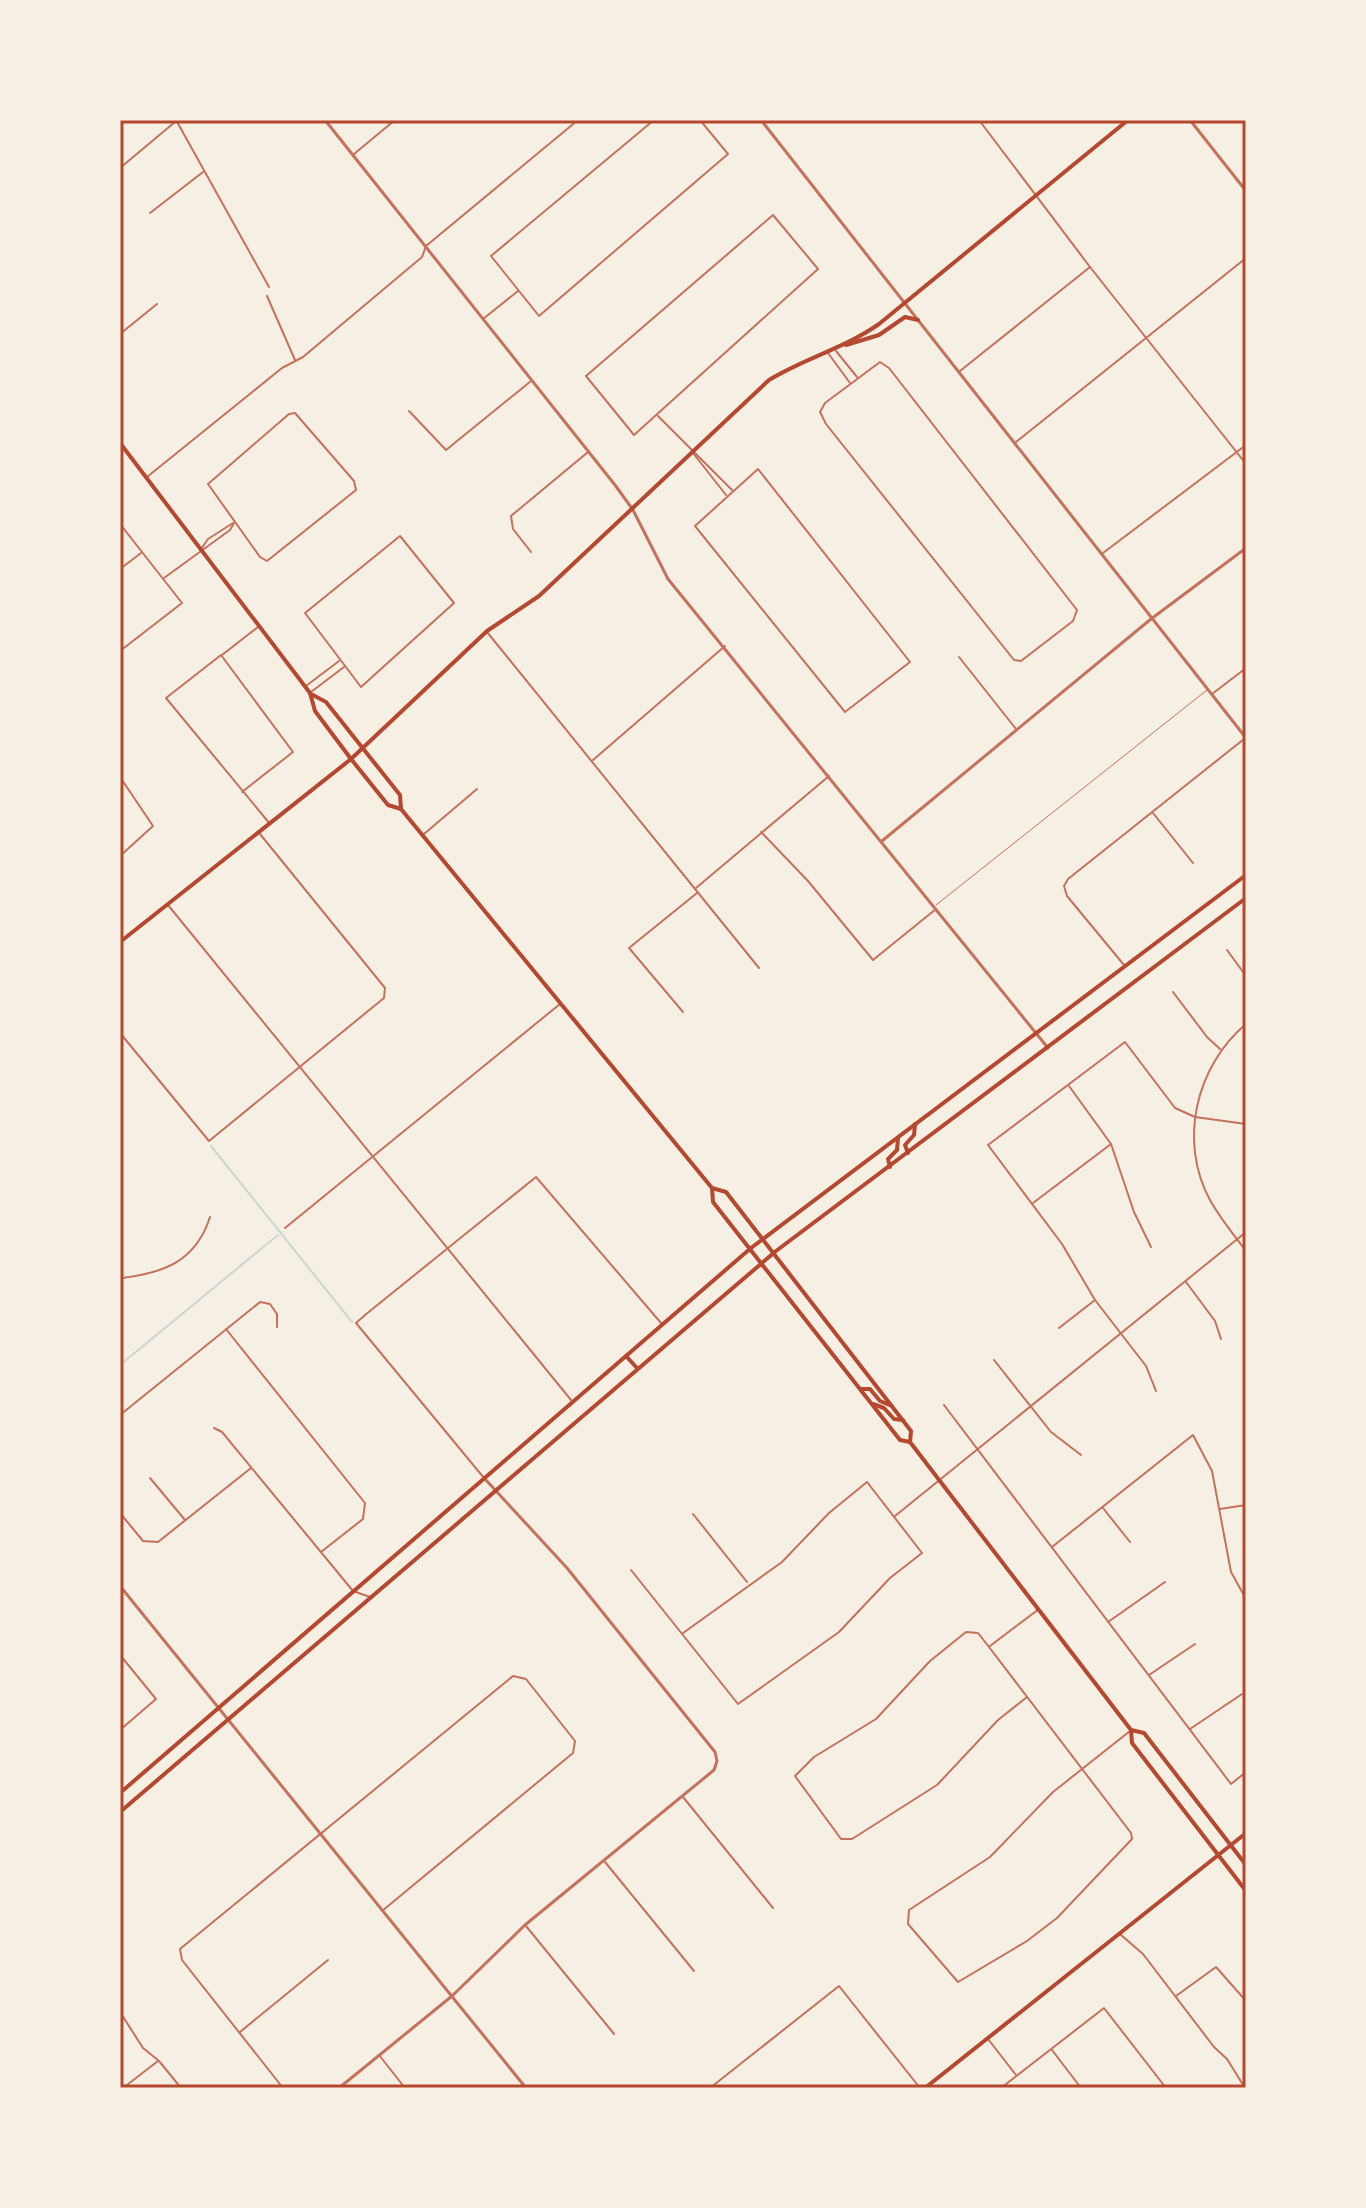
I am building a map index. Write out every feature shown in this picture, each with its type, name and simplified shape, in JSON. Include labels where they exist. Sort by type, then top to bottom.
[{"type":"main road","points":[[121,940],[351,759],[487,631],[539,596],[769,380],[804,358],[844,345],[879,324],[1128,120]]},
{"type":"main road","points":[[844,345],[860,343],[879,335],[905,317],[918,320]]},
{"type":"main road","points":[[120,443],[305,687],[326,702],[400,795],[401,809]]},
{"type":"main road","points":[[310,693],[315,711],[388,805],[401,809],[712,1188],[726,1192],[776,1251],[911,1431],[910,1442]]},
{"type":"main road","points":[[120,1793],[751,1248],[1246,875]]},
{"type":"main road","points":[[120,1812],[762,1262],[1246,898]]},
{"type":"main road","points":[[908,1153],[905,1145],[914,1135],[915,1124]]},
{"type":"main road","points":[[890,1167],[888,1159],[897,1150],[898,1138]]},
{"type":"main road","points":[[712,1188],[713,1202],[900,1440],[910,1442],[1131,1730],[1132,1743],[1246,1891]]},
{"type":"main road","points":[[626,1356],[637,1368]]},
{"type":"main road","points":[[861,1389],[870,1389],[880,1401],[893,1406]]},
{"type":"main road","points":[[873,1404],[884,1408],[894,1419],[903,1420]]},
{"type":"main road","points":[[1131,1730],[1144,1733],[1246,1865]]},
{"type":"main road","points":[[922,2088],[1246,1833]]},
{"type":"street","points":[[120,168],[176,120],[269,287]]},
{"type":"street","points":[[325,120],[633,510],[668,579],[1048,1048]]},
{"type":"street","points":[[353,155],[395,120]]},
{"type":"street","points":[[146,478],[282,368],[296,361],[422,257],[426,246],[578,120]]},
{"type":"street","points":[[654,120],[491,256],[539,316],[728,154],[700,120]]},
{"type":"street","points":[[761,120],[1246,738],[1068,879],[1064,886],[1067,896],[1125,966]]},
{"type":"street","points":[[979,120],[1090,267],[1246,464]]},
{"type":"street","points":[[1190,120],[1246,191]]},
{"type":"street","points":[[150,213],[203,171]]},
{"type":"street","points":[[773,215],[818,269],[657,415],[634,435],[586,376],[773,215]]},
{"type":"street","points":[[1015,443],[1246,258]]},
{"type":"street","points":[[960,372],[1090,267]]},
{"type":"street","points":[[482,320],[518,291]]},
{"type":"street","points":[[267,296],[296,361]]},
{"type":"street","points":[[120,334],[157,304]]},
{"type":"street","points":[[835,349],[858,378]]},
{"type":"street","points":[[827,352],[851,384]]},
{"type":"street","points":[[880,362],[889,368],[1077,610],[1073,621],[1026,659],[1014,660],[826,424],[820,412],[825,403],[851,384],[880,362]]},
{"type":"street","points":[[409,411],[446,450],[531,381]]},
{"type":"street","points":[[295,413],[354,481],[356,490],[267,561],[235,522],[208,484],[266,432],[295,413]]},
{"type":"street","points":[[657,415],[733,491]]},
{"type":"street","points":[[1102,554],[1246,445]]},
{"type":"street","points":[[531,552],[510,521],[588,452]]},
{"type":"street","points":[[692,452],[697,463],[727,496]]},
{"type":"street","points":[[758,469],[910,662],[845,712],[695,526],[727,496],[758,469]]},
{"type":"street","points":[[201,550],[208,539],[235,522]]},
{"type":"street","points":[[163,579],[230,530],[235,522]]},
{"type":"street","points":[[120,524],[182,603],[120,651]]},
{"type":"street","points":[[400,536],[454,603],[361,687],[341,660],[305,613],[400,536]]},
{"type":"street","points":[[882,841],[1151,619],[1246,548]]},
{"type":"street","points":[[120,569],[142,552]]},
{"type":"street","points":[[259,626],[166,698],[270,824]]},
{"type":"street","points":[[487,631],[759,968]]},
{"type":"street","points":[[592,761],[725,646]]},
{"type":"street","points":[[221,655],[293,752],[242,792]]},
{"type":"street","points":[[959,657],[1016,729]]},
{"type":"street","points":[[305,687],[341,660]]},
{"type":"street","points":[[310,693],[345,666]]},
{"type":"street","points":[[1211,695],[1246,668]]},
{"type":"street","points":[[695,889],[829,776]]},
{"type":"street","points":[[120,777],[153,826],[120,856]]},
{"type":"street","points":[[423,835],[477,789]]},
{"type":"street","points":[[1152,812],[1193,863]]},
{"type":"street","points":[[761,832],[808,881],[873,960],[935,908]]},
{"type":"street","points":[[120,1033],[209,1141],[386,994],[385,988],[259,833]]},
{"type":"street","points":[[683,1012],[629,948],[698,892]]},
{"type":"street","points":[[167,904],[573,1403]]},
{"type":"street","points":[[1227,950],[1246,976]]},
{"type":"street","points":[[1173,992],[1207,1037],[1221,1050]]},
{"type":"street","points":[[285,1228],[561,1003]]},
{"type":"street","points":[[1246,1024],[1221,1050],[1204,1081],[1195,1117],[1198,1170],[1209,1198],[1246,1251]]},
{"type":"street","points":[[1156,1391],[1146,1366],[1095,1300],[1032,1204],[988,1145],[1125,1042],[1175,1108],[1195,1117],[1246,1124]]},
{"type":"street","points":[[1068,1085],[1111,1144],[1134,1212],[1151,1247]]},
{"type":"street","points":[[1032,1204],[1111,1144]]},
{"type":"street","points":[[339,2088],[452,1996],[525,1925],[714,1770],[717,1761],[715,1752],[567,1568],[485,1479],[356,1323],[536,1177],[662,1324]]},
{"type":"street","points":[[122,1278],[155,1274],[172,1267],[198,1243],[210,1217]]},
{"type":"street","points":[[894,1516],[977,1451],[991,1434],[1246,1232]]},
{"type":"street","points":[[120,1271],[120,1296]]},
{"type":"street","points":[[1185,1281],[1215,1321],[1221,1339]]},
{"type":"street","points":[[1059,1328],[1095,1300]]},
{"type":"street","points":[[120,1415],[263,1301],[270,1304],[277,1314],[277,1327]]},
{"type":"street","points":[[226,1329],[365,1503],[367,1511],[363,1519],[321,1552]]},
{"type":"street","points":[[994,1360],[1051,1432],[1081,1455]]},
{"type":"street","points":[[944,1405],[1231,1784],[1246,1772]]},
{"type":"street","points":[[214,1428],[222,1432],[353,1591],[370,1597]]},
{"type":"street","points":[[1050,1548],[1193,1435],[1212,1471],[1231,1572],[1246,1599]]},
{"type":"street","points":[[120,1513],[147,1543],[158,1542],[251,1467]]},
{"type":"street","points":[[150,1478],[185,1520]]},
{"type":"street","points":[[631,1570],[738,1704],[839,1632],[890,1578],[922,1553],[867,1482],[829,1513],[782,1562],[683,1633]]},
{"type":"street","points":[[1219,1509],[1246,1505]]},
{"type":"street","points":[[1102,1507],[1130,1542]]},
{"type":"street","points":[[693,1514],[748,1584]]},
{"type":"street","points":[[1107,1622],[1165,1582]]},
{"type":"street","points":[[120,1586],[526,2088]]},
{"type":"street","points":[[989,1647],[1039,1609]]},
{"type":"street","points":[[1027,1697],[998,1720],[937,1785],[847,1841],[841,1839],[795,1782],[795,1776],[814,1757],[876,1719],[930,1661],[972,1631],[989,1647],[1082,1768],[1132,1839],[1057,1918],[1027,1941],[958,1982],[908,1924],[907,1916],[926,1897],[963,1876],[1004,1845],[1053,1792],[1082,1768],[1131,1730]]},
{"type":"street","points":[[1148,1676],[1195,1644]]},
{"type":"street","points":[[120,1655],[156,1699],[120,1730]]},
{"type":"street","points":[[283,2088],[182,1960],[180,1949],[513,1676],[520,1675],[575,1741],[576,1748],[382,1911]]},
{"type":"street","points":[[1189,1729],[1242,1694]]},
{"type":"street","points":[[683,1796],[773,1908]]},
{"type":"street","points":[[604,1861],[694,1971]]},
{"type":"street","points":[[525,1925],[614,2034]]},
{"type":"street","points":[[1119,1934],[1143,1954],[1227,2059],[1245,2088]]},
{"type":"street","points":[[239,2033],[328,1960]]},
{"type":"street","points":[[1175,1997],[1216,1967],[1246,2001]]},
{"type":"street","points":[[710,2088],[839,1986],[922,2088]]},
{"type":"street","points":[[1001,2088],[1104,2008],[1166,2088]]},
{"type":"street","points":[[120,2012],[143,2048],[159,2061],[181,2088]]},
{"type":"street","points":[[987,2039],[1017,2076]]},
{"type":"street","points":[[1051,2049],[1081,2088]]},
{"type":"street","points":[[379,2055],[405,2088]]},
{"type":"street","points":[[123,2088],[159,2061]]},
{"type":"lane","points":[[935,908],[1207,690]]},
{"type":"waterway","points":[[211,1146],[352,1322]]},
{"type":"waterway","points":[[120,1365],[278,1235]]}]
